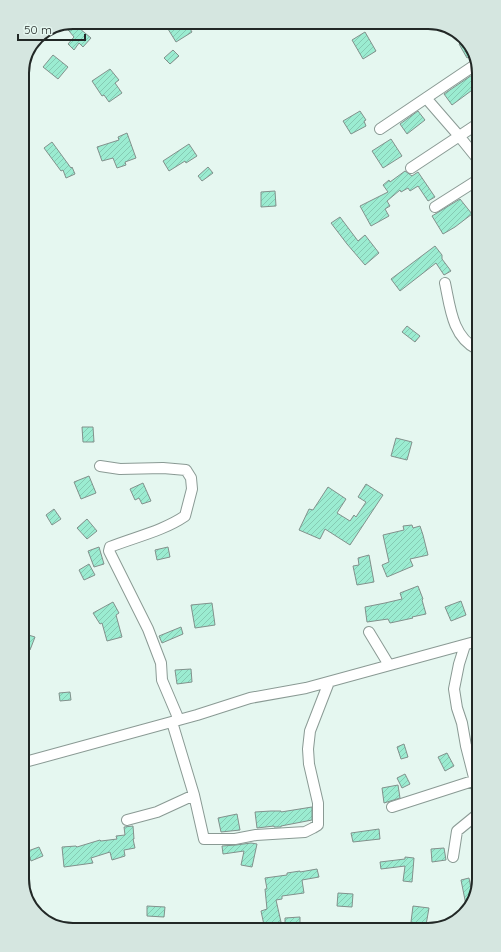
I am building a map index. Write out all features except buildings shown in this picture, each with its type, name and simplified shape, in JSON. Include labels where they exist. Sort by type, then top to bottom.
[{"type":"street","points":[[380,129],[471,67]]},
{"type":"street","points":[[426,98],[472,152]]},
{"type":"street","points":[[411,168],[472,128]]},
{"type":"street","points":[[435,207],[472,184]]},
{"type":"street","points":[[445,283],[451,315],[459,332],[466,342],[472,346]]},
{"type":"street","points":[[100,466],[120,469],[163,468],[186,470],[191,478],[192,489],[185,516],[158,530],[110,547],[109,549],[148,629],[160,663],[162,680],[175,721],[204,839],[235,839],[256,835],[305,832],[318,825],[318,803],[309,764],[308,749],[310,732],[329,682]]},
{"type":"street","points":[[369,632],[389,665]]},
{"type":"street","points":[[29,761],[175,721],[250,698],[306,688],[472,643]]},
{"type":"street","points":[[465,645],[459,664],[454,689],[457,708],[472,766]]},
{"type":"street","points":[[392,807],[472,781]]},
{"type":"street","points":[[127,820],[157,812],[194,795]]},
{"type":"street","points":[[454,857],[457,831],[472,819]]}]
